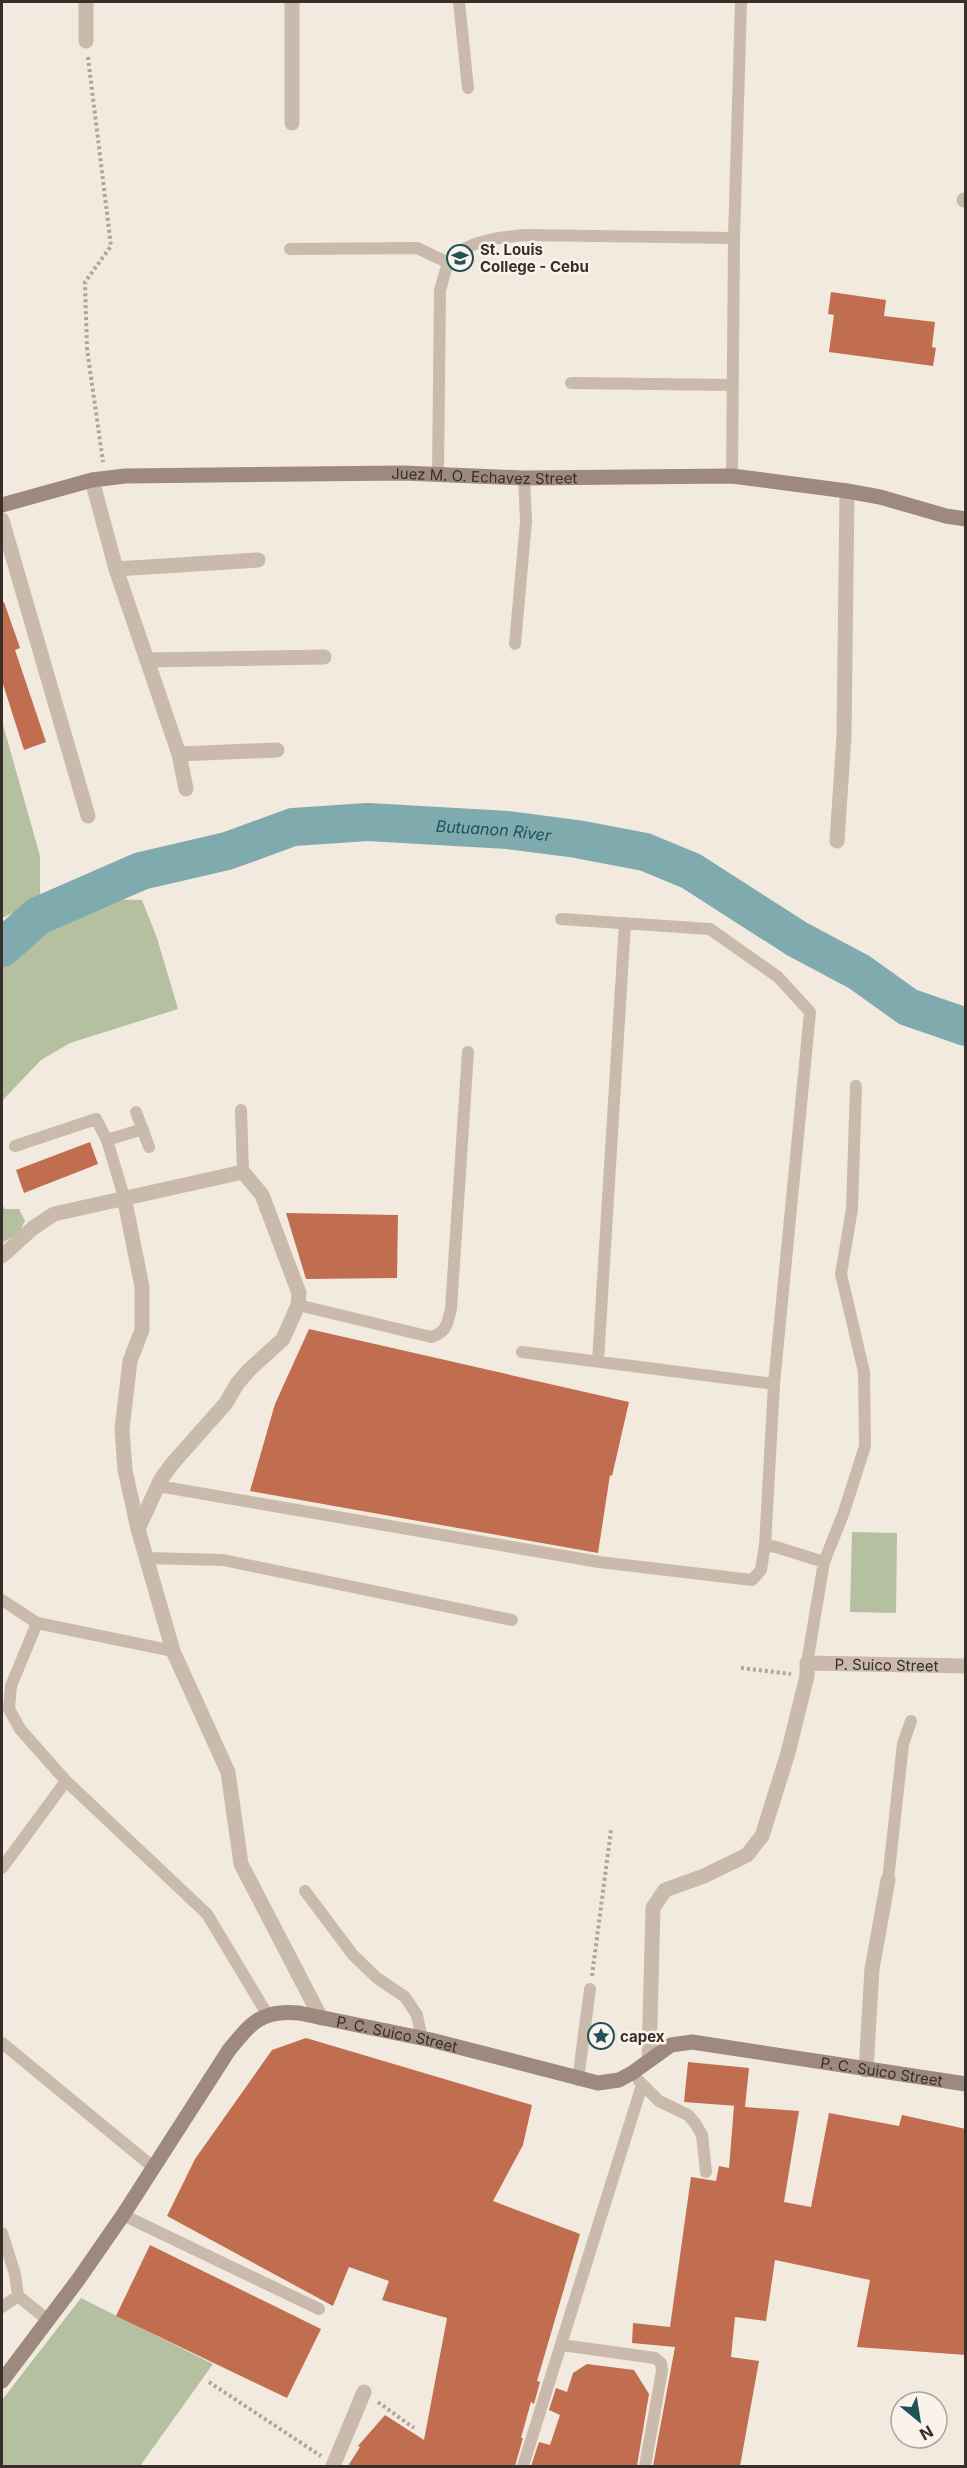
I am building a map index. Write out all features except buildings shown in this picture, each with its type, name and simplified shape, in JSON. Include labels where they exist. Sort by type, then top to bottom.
[{"type":"street","points":[[86,2],[86,41]]},
{"type":"street","points":[[292,2],[292,123]]},
{"type":"street","name":"Juez M. O. Echavez Street","points":[[2,505],[99,479],[125,476],[438,474],[524,478],[732,476],[880,497],[946,516],[966,519]]},
{"type":"street","points":[[99,479],[116,569],[179,754],[186,789]]},
{"type":"street","points":[[837,841],[844,736],[847,491]]},
{"type":"street","points":[[2,520],[88,816]]},
{"type":"street","points":[[116,569],[258,560]]},
{"type":"street","points":[[148,660],[324,657]]},
{"type":"street","points":[[179,754],[277,750]]},
{"type":"street","points":[[2,1256],[33,1228],[54,1214],[124,1197],[243,1172],[262,1196],[299,1293],[292,1323],[283,1339],[237,1384],[226,1403],[172,1464],[158,1486],[138,1529]]},
{"type":"street","points":[[124,1197],[142,1287],[142,1330],[130,1361],[122,1429],[125,1470],[138,1529],[173,1651],[228,1772],[240,1864],[321,2018]]},
{"type":"street","name":"P. Suico Street","points":[[807,1669],[966,1666]]},
{"type":"street","points":[[650,2060],[653,1908],[665,1890],[704,1876],[747,1855],[762,1836],[788,1753],[807,1669]]},
{"type":"street","points":[[866,2070],[872,1969],[888,1880]]},
{"type":"street","name":"P. C. Suico Street","points":[[267,2014],[281,2011],[422,2038],[578,2080],[598,2083],[637,2079],[650,2060],[671,2045],[692,2042],[966,2084]]},
{"type":"street","points":[[2,2381],[123,2215],[229,2050],[243,2033],[267,2014]]},
{"type":"street","points":[[334,2465],[364,2392]]},
{"type":"lane","points":[[459,2],[468,88]]},
{"type":"lane","points":[[732,476],[734,238],[741,2]]},
{"type":"lane","points":[[438,474],[440,290],[449,263],[459,251],[492,238],[525,235],[734,238]]},
{"type":"lane","points":[[290,249],[417,248],[449,263]]},
{"type":"lane","points":[[571,383],[733,385]]},
{"type":"lane","points":[[515,644],[526,521],[524,478]]},
{"type":"lane","points":[[158,1486],[599,1562],[752,1580],[761,1570],[765,1545],[774,1384],[810,1012],[778,977],[710,929],[561,919]]},
{"type":"lane","points":[[598,1361],[625,923]]},
{"type":"lane","points":[[298,1305],[431,1338],[447,1329],[451,1309],[468,1052]]},
{"type":"lane","points":[[807,1669],[824,1562],[844,1512],[865,1446],[864,1372],[841,1274],[852,1209],[855,1086]]},
{"type":"lane","points":[[241,1110],[243,1172]]},
{"type":"lane","points":[[136,1112],[149,1147]]},
{"type":"lane","points":[[15,1146],[96,1119],[107,1140],[124,1197]]},
{"type":"lane","points":[[107,1140],[143,1129]]},
{"type":"lane","points":[[522,1352],[774,1384]]},
{"type":"lane","points":[[765,1545],[776,1546],[824,1562]]},
{"type":"lane","points":[[147,1558],[223,1560],[512,1620]]},
{"type":"lane","points":[[2,1600],[37,1623],[173,1651]]},
{"type":"lane","points":[[37,1623],[11,1686],[9,1709],[20,1729],[66,1781],[207,1914],[267,2014]]},
{"type":"lane","points":[[888,1880],[903,1744],[911,1721]]},
{"type":"lane","points":[[2,1868],[66,1781]]},
{"type":"lane","points":[[305,1892],[353,1955],[377,1978],[405,1997],[417,2015],[422,2038]]},
{"type":"lane","points":[[578,2080],[590,1989]]},
{"type":"lane","points":[[2,2043],[153,2167]]},
{"type":"lane","points":[[523,2466],[562,2345],[637,2079],[659,2101],[688,2115],[695,2123],[702,2135],[706,2172]]},
{"type":"lane","points":[[123,2215],[319,2309]]},
{"type":"lane","points":[[2,2233],[15,2274],[18,2296],[48,2320]]},
{"type":"lane","points":[[2,2307],[18,2296]]},
{"type":"lane","points":[[562,2345],[655,2358],[661,2363],[662,2371],[645,2466]]},
{"type":"path","points":[[86,41],[111,246],[85,282],[87,349],[99,479]]},
{"type":"path","points":[[741,1668],[807,1669]]},
{"type":"path","points":[[590,1989],[611,1830]]},
{"type":"path","points":[[209,2382],[334,2465]]},
{"type":"path","points":[[364,2392],[414,2428]]},
{"type":"green space","points":[[2,721],[40,856],[40,900],[2,918]]},
{"type":"green space","points":[[142,900],[157,938],[178,1009],[70,1043],[41,1060],[2,1101],[2,960],[36,931],[61,917],[108,901]]},
{"type":"green space","points":[[2,1205],[5,1209],[19,1209],[25,1221],[19,1233],[2,1243]]},
{"type":"green space","points":[[852,1532],[897,1533],[896,1613],[850,1612]]},
{"type":"green space","points":[[81,2298],[213,2364],[140,2466],[2,2466],[2,2400]]},
{"type":"waterway","name":"Butuanon River","points":[[2,948],[38,916],[141,871],[227,851],[293,827],[368,822],[508,830],[577,839],[645,852],[691,871],[797,939],[859,972],[908,1007],[966,1027]]},
{"type":"place","name":"St. Louis College - Cebu","points":[[460,258]]},
{"type":"place","name":"capex","points":[[601,2036]]}]
